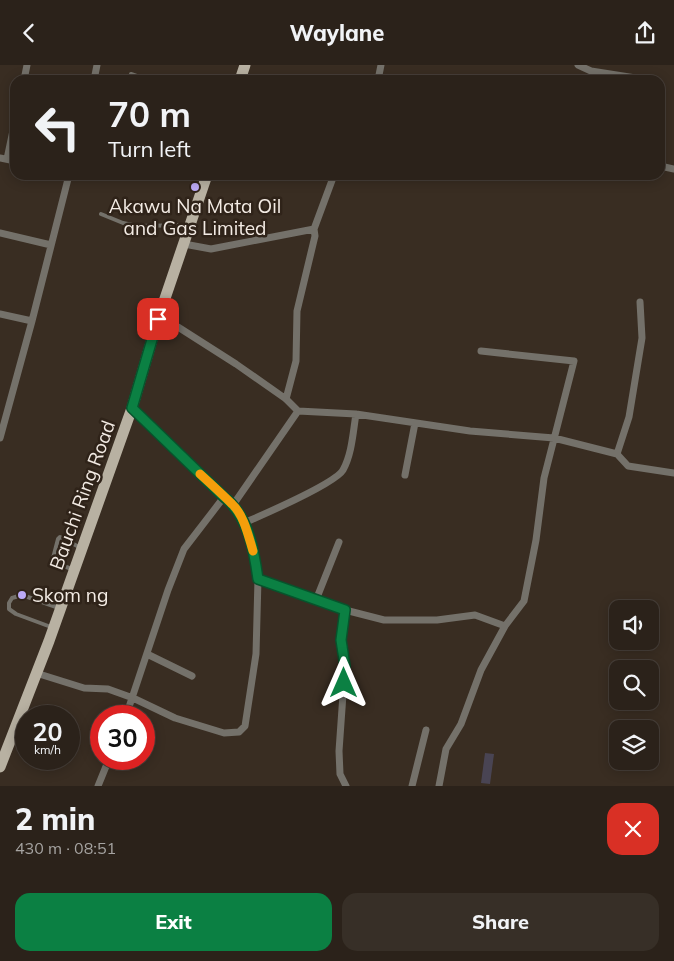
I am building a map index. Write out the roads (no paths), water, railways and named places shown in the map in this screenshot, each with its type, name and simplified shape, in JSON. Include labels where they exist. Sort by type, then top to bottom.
[{"type":"main road","name":"Bauchi Ring Road","points":[[0,767],[3,750],[13,735],[54,628],[132,408],[158,319],[206,180]]},
{"type":"street","points":[[578,65],[591,71],[616,75]]},
{"type":"street","points":[[3,159],[10,137]]},
{"type":"street","points":[[0,438],[68,180]]},
{"type":"street","points":[[286,399],[296,361],[297,311],[314,229],[332,180]]},
{"type":"street","points":[[184,243],[211,249],[314,229]]},
{"type":"street","points":[[0,233],[51,245]]},
{"type":"street","points":[[617,454],[628,417],[642,338],[640,301]]},
{"type":"street","points":[[0,315],[32,321]]},
{"type":"street","points":[[158,319],[178,327],[236,364],[286,399],[298,411],[356,413],[470,431],[554,438],[617,454],[628,466],[674,473]]},
{"type":"street","points":[[439,786],[446,749],[461,724],[481,670],[505,625],[524,601],[536,540],[544,478],[574,361],[481,351]]},
{"type":"street","points":[[36,673],[84,688],[108,689],[175,717],[224,733],[239,732],[245,726],[256,654],[258,579],[255,558],[244,523],[233,505],[132,408]]},
{"type":"street","points":[[233,505],[298,411]]},
{"type":"street","points":[[244,523],[325,485],[343,472],[351,448],[356,413]]},
{"type":"street","points":[[405,475],[415,423]]},
{"type":"street","points":[[130,705],[168,590],[184,549],[224,497]]},
{"type":"street","points":[[316,600],[339,542]]},
{"type":"street","points":[[258,579],[345,610],[384,619],[436,620],[475,615],[505,625]]},
{"type":"street","points":[[345,610],[341,640],[345,666],[339,751],[340,774],[346,786]]},
{"type":"street","points":[[147,654],[192,676]]},
{"type":"street","points":[[412,786],[426,730]]},
{"type":"street","points":[[98,786],[105,770]]},
{"type":"lane","points":[[101,214],[123,223],[138,226],[191,225]]},
{"type":"lane","points":[[74,570],[52,562],[58,539],[60,537],[82,548]]},
{"type":"lane","points":[[54,628],[16,614],[9,609],[8,603],[12,598],[22,595],[60,609]]},
{"type":"place","name":"Akawu Na Mata Oil and Gas Limited","points":[[195,187]]},
{"type":"place","name":"Skom ng","points":[[22,595]]}]
